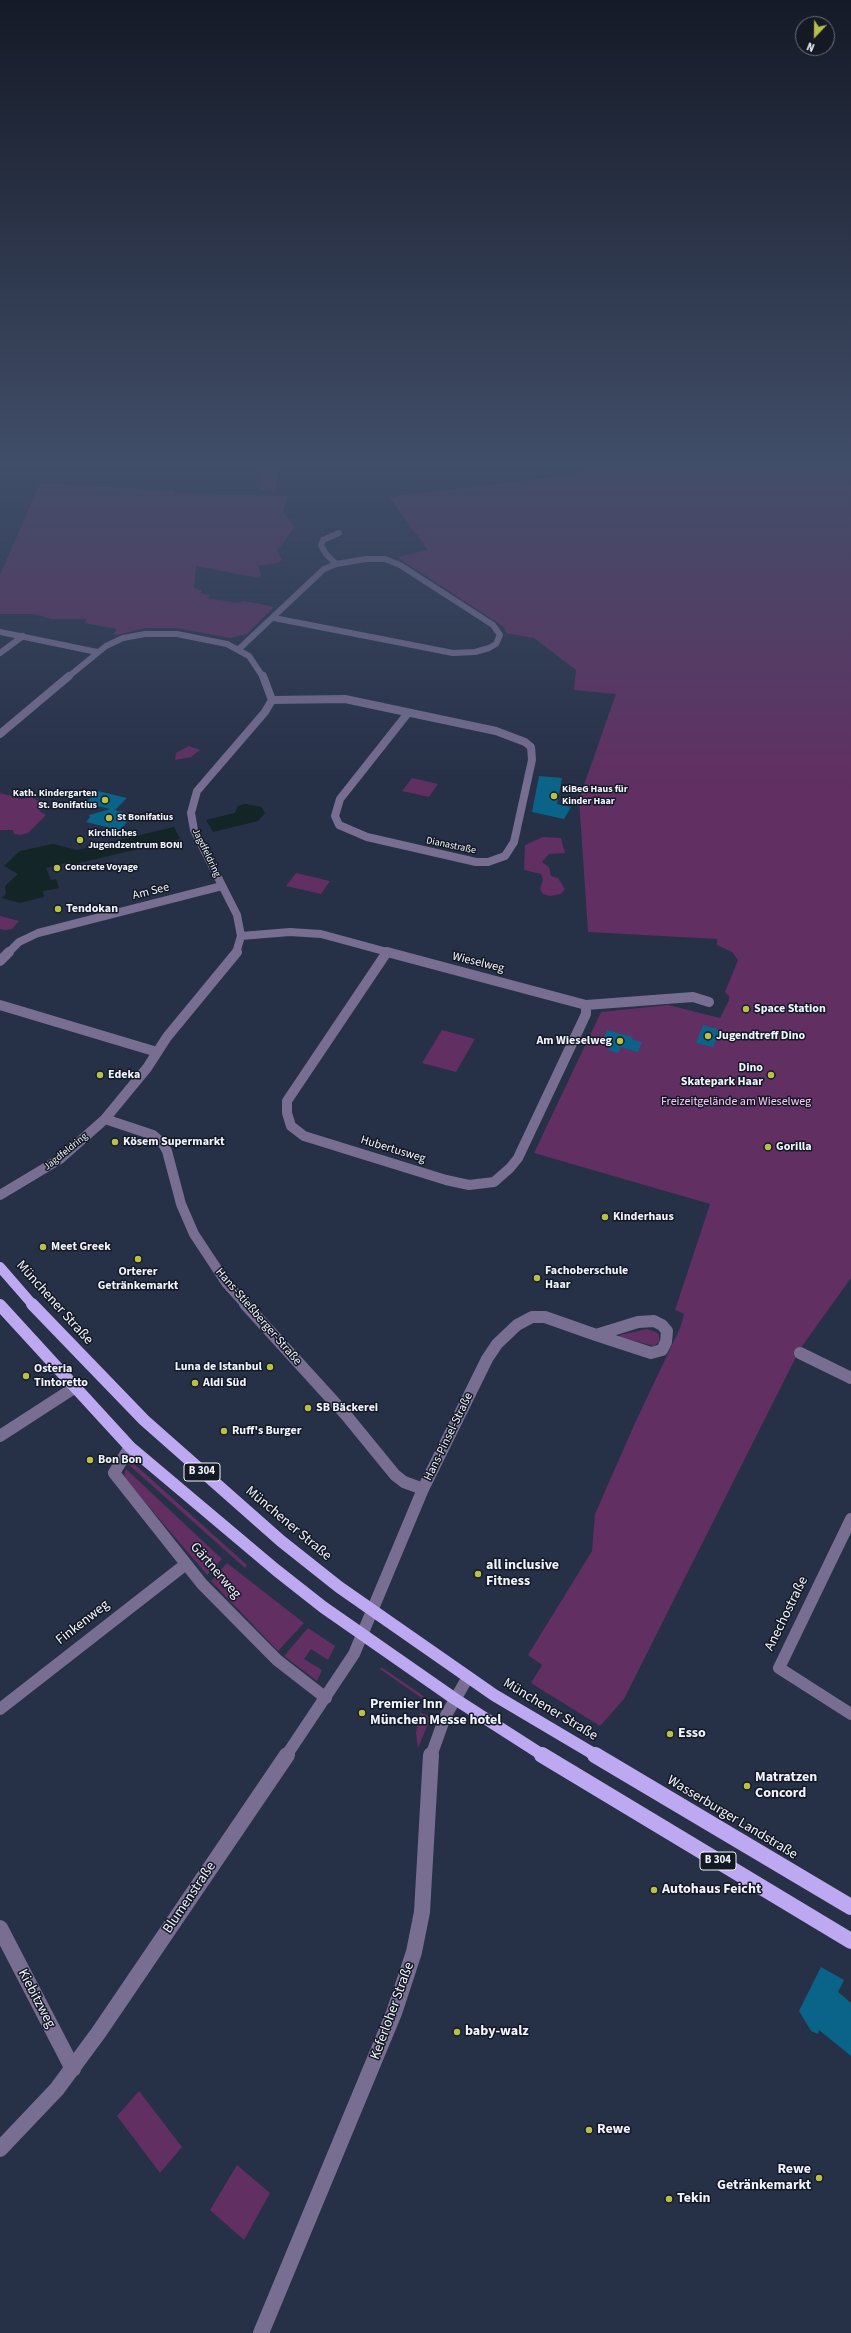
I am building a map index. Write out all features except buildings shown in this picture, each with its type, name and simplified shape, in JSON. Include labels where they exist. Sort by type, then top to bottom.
[{"type":"main road","name":"Münchener Straße","points":[[0,1267],[44,1319],[144,1420],[281,1541],[372,1611],[468,1677],[596,1756]]},
{"type":"main road","name":"B 304","points":[[0,1306],[130,1447],[276,1570],[362,1634],[455,1699],[585,1781],[851,1941]]},
{"type":"main road","name":"Wasserburger Landstraße","points":[[596,1756],[851,1907]]},
{"type":"street","points":[[239,649],[274,618],[321,571]]},
{"type":"street","points":[[274,618],[453,653],[481,651],[496,644],[499,639],[498,630],[493,625],[409,571]]},
{"type":"street","points":[[0,632],[97,652]]},
{"type":"street","points":[[0,734],[23,714],[38,704],[97,652],[123,638],[154,633],[185,636],[227,644],[239,649],[249,656],[262,675],[271,692],[272,700]]},
{"type":"street","points":[[0,653],[22,636]]},
{"type":"street","name":"Dianastraße","points":[[272,700],[330,698],[408,713],[518,737],[530,747],[532,760],[514,842],[505,856],[488,862],[476,862],[367,837],[339,825],[334,816],[340,799],[408,713]]},
{"type":"street","name":"Jagdfeldring","points":[[0,1195],[60,1159],[105,1119],[233,958],[240,946],[242,936],[237,914],[194,830],[191,813],[194,798],[204,782],[264,712],[272,700]]},
{"type":"street","name":"Am See","points":[[0,961],[19,942],[38,933],[222,886]]},
{"type":"street","name":"Wieselweg","points":[[242,936],[307,932],[580,1002],[586,1005],[693,997],[709,1002]]},
{"type":"street","name":"Hubertusweg","points":[[387,952],[287,1101],[287,1113],[291,1126],[304,1136],[316,1141],[446,1180],[469,1184],[494,1182],[510,1168],[518,1158],[586,1014],[586,1005]]},
{"type":"street","points":[[0,1005],[157,1052]]},
{"type":"street","name":"Hans-Stießberger-Straße","points":[[105,1119],[153,1135],[163,1144],[167,1151],[181,1204],[194,1234],[227,1284],[346,1415],[395,1475],[404,1482],[423,1489]]},
{"type":"street","name":"Hans-Pinsel-Straße","points":[[362,1634],[423,1489],[487,1359],[506,1334],[517,1324],[532,1317],[545,1317],[596,1335],[651,1353],[662,1350],[666,1342],[667,1331],[662,1325],[654,1321],[638,1322],[596,1335]]},
{"type":"street","points":[[800,1353],[851,1378]]},
{"type":"street","points":[[0,1436],[74,1388]]},
{"type":"street","name":"Gärtnerweg","points":[[130,1447],[114,1473],[202,1584],[276,1660],[326,1698]]},
{"type":"street","name":"Anechostraße","points":[[851,1519],[779,1668],[851,1714]]},
{"type":"street","name":"Finkenweg","points":[[0,1709],[186,1564]]},
{"type":"street","name":"Blumenstraße","points":[[0,2149],[57,2089],[114,2012],[326,1698],[354,1654],[362,1634]]},
{"type":"street","name":"Keferloher Straße","points":[[261,2333],[394,2013],[414,1952],[422,1912],[430,1763],[432,1751],[444,1717],[468,1677]]},
{"type":"street","name":"Kiebitzweg","points":[[0,1928],[73,2069]]},
{"type":"green space","points":[[2,571],[196,571],[194,588],[202,591],[200,593],[210,595],[207,598],[238,603],[243,601],[274,607],[247,634],[230,638],[175,628],[146,628],[117,635],[113,634],[117,629],[84,623],[87,619],[51,619],[34,614],[0,614],[0,575]]},
{"type":"green space","points":[[221,571],[259,571],[261,576],[258,578]]},
{"type":"green space","name":"Freizeitgelände am Wieselweg","points":[[418,571],[851,571],[851,1278],[800,1349],[624,1699],[600,1726],[531,1683],[542,1665],[528,1655],[592,1551],[595,1514],[635,1423],[680,1328],[684,1314],[675,1310],[710,1204],[534,1153],[601,1012],[668,1005],[720,1018],[729,1000],[729,996],[725,992],[738,960],[732,952],[717,945],[717,939],[588,932],[579,799],[616,694],[574,690],[576,670],[534,638],[506,633],[504,627]]},
{"type":"green space","points":[[189,746],[200,750],[191,757],[175,760],[176,753]]},
{"type":"green space","points":[[412,778],[438,784],[429,797],[402,791]]},
{"type":"green space","points":[[0,793],[22,799],[31,797],[39,801],[45,807],[39,811],[46,815],[28,833],[21,835],[14,834],[13,830],[0,830]]},
{"type":"green space","points":[[543,837],[561,838],[565,853],[549,854],[542,862],[549,867],[551,876],[558,878],[565,889],[561,894],[550,896],[543,894],[540,889],[543,880],[541,874],[524,870],[525,845]]},
{"type":"green space","points":[[296,873],[330,881],[321,894],[286,886]]},
{"type":"green space","points":[[0,916],[19,921],[12,929],[0,929]]},
{"type":"green space","points":[[442,1030],[475,1039],[456,1072],[422,1063]]},
{"type":"green space","points":[[647,1329],[656,1332],[659,1335],[659,1342],[654,1346],[620,1337],[620,1335]]},
{"type":"green space","points":[[131,1461],[247,1565],[245,1568],[128,1464]]},
{"type":"green space","points":[[126,1469],[222,1559],[207,1575],[127,1481],[124,1475]]},
{"type":"green space","points":[[227,1563],[304,1623],[278,1651],[211,1581]]},
{"type":"green space","points":[[308,1628],[335,1646],[328,1660],[311,1649],[304,1659],[322,1670],[317,1681],[284,1656]]},
{"type":"green space","points":[[381,1667],[422,1695],[430,1704],[380,1669]]},
{"type":"green space","points":[[420,1713],[427,1715],[430,1719],[418,1748],[416,1733]]},
{"type":"green space","points":[[139,2091],[182,2147],[160,2173],[117,2116]]},
{"type":"green space","points":[[237,2165],[270,2193],[244,2240],[210,2210]]},
{"type":"shaded area","points":[[245,804],[261,807],[265,813],[258,821],[213,832],[206,820],[235,813],[238,806]]},
{"type":"shaded area","points":[[174,827],[180,839],[71,865],[70,862],[46,868],[51,880],[56,879],[59,888],[43,891],[44,897],[20,903],[2,898],[6,894],[5,886],[18,874],[4,866],[20,851],[53,844],[77,850]]},
{"type":"place","name":"KiBeG Haus für Kinder Haar","points":[[554,796]]},
{"type":"place","name":"Kath. Kindergarten St. Bonifatius","points":[[105,800]]},
{"type":"place","name":"St Bonifatius","points":[[109,818]]},
{"type":"place","name":"Kirchliches Jugendzentrum BONI","points":[[80,840]]},
{"type":"place","name":"Concrete Voyage","points":[[57,868]]},
{"type":"place","name":"Tendokan","points":[[58,909]]},
{"type":"place","name":"Space Station","points":[[746,1009]]},
{"type":"place","name":"Jugendtreff Dino","points":[[708,1036]]},
{"type":"place","name":"Am Wieselweg","points":[[620,1041]]},
{"type":"place","name":"Edeka","points":[[100,1075]]},
{"type":"place","name":"Dino Skatepark Haar","points":[[771,1075]]},
{"type":"place","name":"Kösem Supermarkt","points":[[115,1142]]},
{"type":"place","name":"Gorilla","points":[[768,1147]]},
{"type":"place","name":"Kinderhaus","points":[[605,1217]]},
{"type":"place","name":"Meet Greek","points":[[43,1247]]},
{"type":"place","name":"Orterer Getränkemarkt","points":[[138,1259]]},
{"type":"place","name":"Fachoberschule Haar","points":[[537,1278]]},
{"type":"place","name":"Luna de Istanbul","points":[[270,1367]]},
{"type":"place","name":"Osteria Tintoretto","points":[[26,1376]]},
{"type":"place","name":"Aldi Süd","points":[[195,1383]]},
{"type":"place","name":"SB Bäckerei","points":[[308,1408]]},
{"type":"place","name":"Ruff's Burger","points":[[224,1431]]},
{"type":"place","name":"Bon Bon","points":[[90,1460]]},
{"type":"place","name":"all inclusive Fitness","points":[[478,1574]]},
{"type":"place","name":"Premier Inn München Messe hotel","points":[[362,1713]]},
{"type":"place","name":"Esso","points":[[670,1734]]},
{"type":"place","name":"Matratzen Concord","points":[[747,1786]]},
{"type":"place","name":"Autohaus Feicht","points":[[654,1890]]},
{"type":"place","name":"baby-walz","points":[[457,2032]]},
{"type":"place","name":"Rewe","points":[[589,2130]]},
{"type":"place","name":"Rewe Getränkemarkt","points":[[819,2178]]},
{"type":"place","name":"Tekin","points":[[669,2199]]}]
